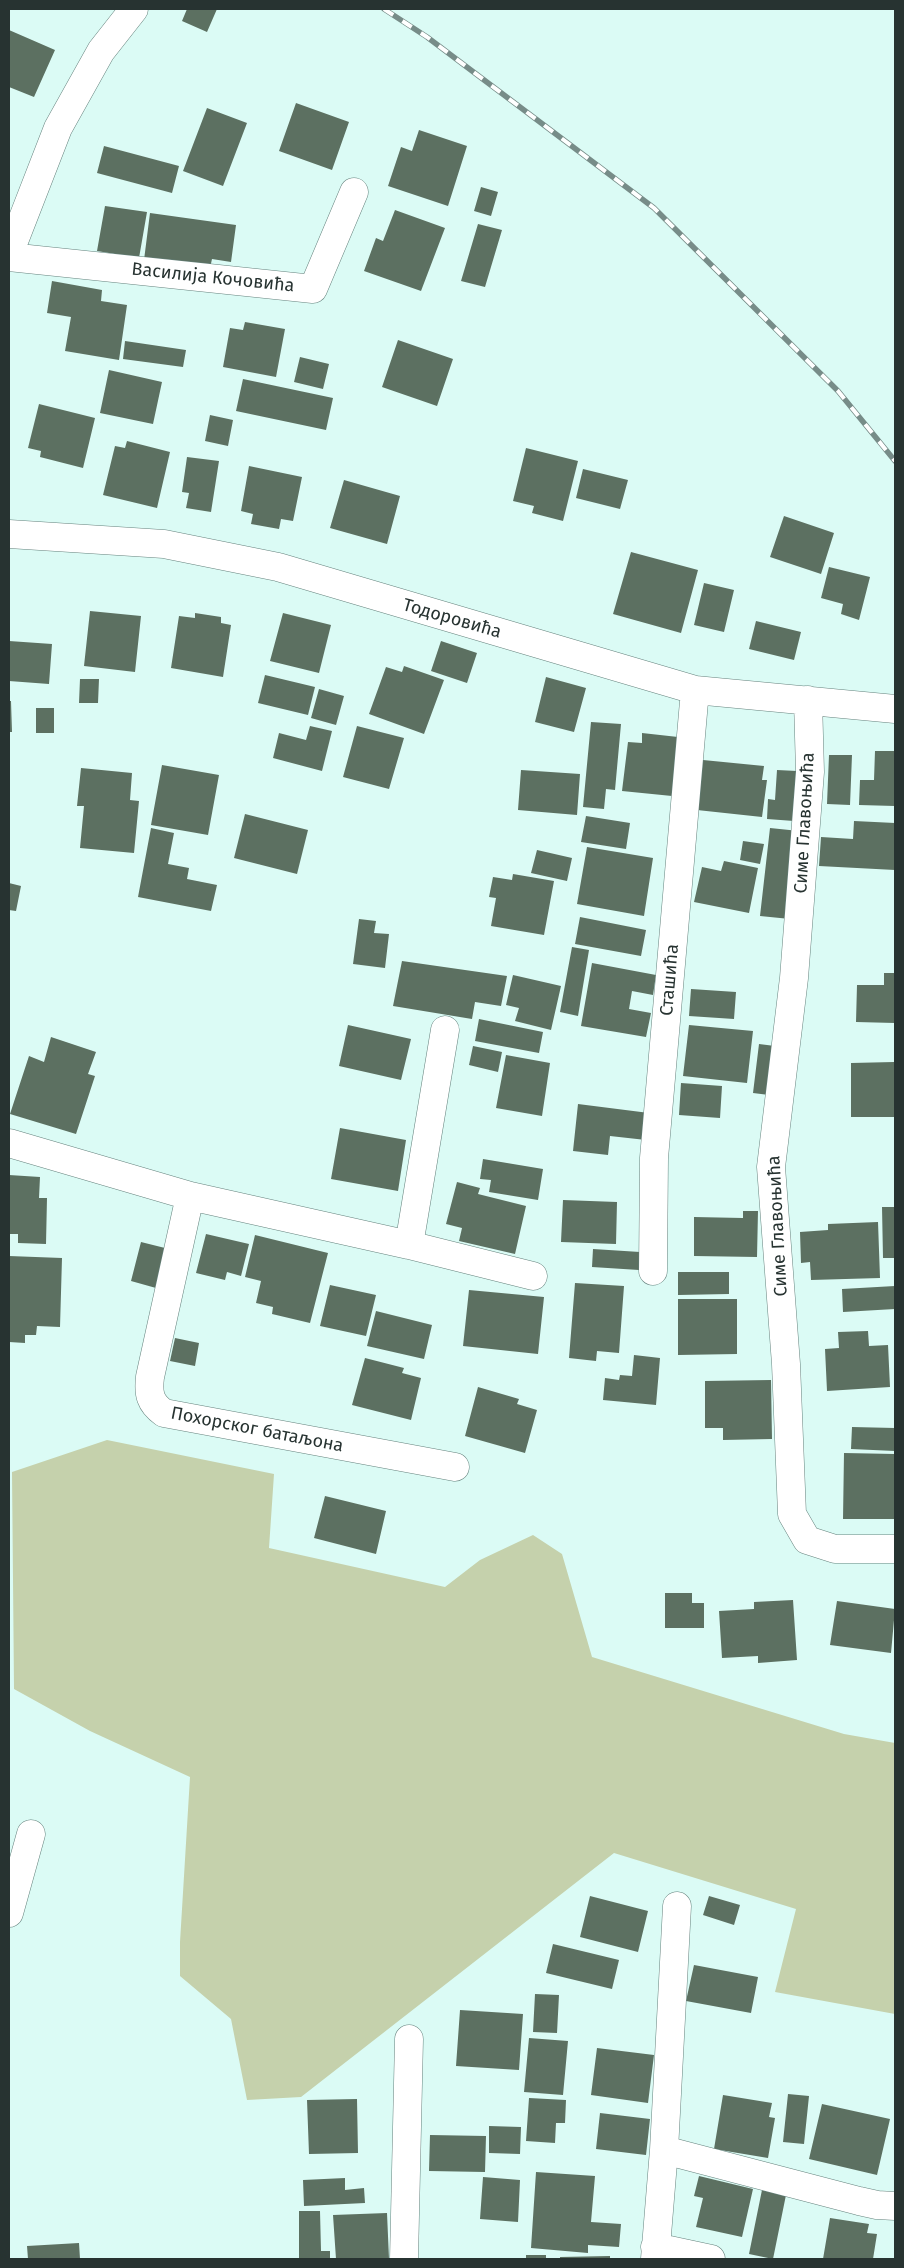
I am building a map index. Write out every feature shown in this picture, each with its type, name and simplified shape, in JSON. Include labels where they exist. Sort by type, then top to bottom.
[{"type":"street","name":"Василија Кочовића","points":[[134,9],[102,51],[58,128],[9,256],[312,289],[354,192]]},
{"type":"street","name":"Тодоровића","points":[[9,534],[164,544],[278,567],[695,690],[895,709]]},
{"type":"street","name":"Сташића","points":[[653,1271],[654,1158],[695,690]]},
{"type":"street","name":"Симе Главоњића","points":[[808,700],[810,772],[794,978],[771,1167],[786,1364],[792,1514],[807,1540],[835,1549],[895,1549]]},
{"type":"street","points":[[408,1245],[445,1030]]},
{"type":"street","points":[[9,1143],[190,1196],[408,1245],[532,1276]]},
{"type":"street","name":"Похорског батаљона","points":[[190,1196],[150,1377],[149,1397],[157,1408],[164,1413],[455,1467]]},
{"type":"street","points":[[9,1913],[32,1834]]},
{"type":"street","points":[[677,1906],[664,2150],[655,2253],[711,2259]]},
{"type":"street","points":[[404,2259],[408,2039]]},
{"type":"street","points":[[664,2150],[859,2201],[895,2206]]},
{"type":"green space","points":[[107,1440],[274,1474],[269,1548],[445,1587],[480,1560],[533,1535],[562,1554],[592,1657],[844,1734],[895,1743],[895,2014],[775,1992],[796,1909],[614,1853],[301,2097],[247,2100],[231,2019],[180,1976],[180,1942],[190,1777],[90,1731],[14,1689],[12,1472]]},
{"type":"building","points":[[187,9],[217,9],[207,32],[182,21]]},
{"type":"building","points":[[9,30],[55,50],[34,97],[9,87]]},
{"type":"building","points":[[296,103],[349,122],[332,170],[279,151]]},
{"type":"building","points":[[207,108],[247,123],[223,186],[183,171]]},
{"type":"building","points":[[419,130],[467,146],[448,206],[388,186],[401,147],[412,151]]},
{"type":"building","points":[[104,146],[179,166],[172,193],[97,173]]},
{"type":"building","points":[[481,187],[498,192],[491,216],[474,211]]},
{"type":"building","points":[[105,206],[147,212],[139,258],[97,251]]},
{"type":"building","points":[[395,210],[445,228],[421,291],[364,271],[376,238],[383,241]]},
{"type":"building","points":[[150,213],[236,225],[231,262],[212,259],[210,268],[144,260]]},
{"type":"building","points":[[478,224],[502,230],[485,287],[461,281]]},
{"type":"building","points":[[52,281],[102,290],[101,301],[127,305],[119,360],[65,351],[71,317],[47,313]]},
{"type":"building","points":[[245,322],[285,329],[276,377],[223,367],[230,328],[243,330]]},
{"type":"building","points":[[398,340],[453,359],[437,406],[382,387]]},
{"type":"building","points":[[125,341],[186,350],[183,367],[123,359]]},
{"type":"building","points":[[300,357],[329,364],[323,389],[294,382]]},
{"type":"building","points":[[109,370],[162,382],[153,424],[100,413]]},
{"type":"building","points":[[243,379],[333,398],[326,430],[236,411]]},
{"type":"building","points":[[39,404],[95,418],[83,468],[40,457],[41,451],[28,448]]},
{"type":"building","points":[[210,415],[233,420],[228,446],[205,441]]},
{"type":"building","points":[[127,441],[170,452],[157,508],[103,495],[115,446],[125,448]]},
{"type":"building","points":[[526,448],[578,461],[563,521],[532,513],[534,506],[513,501]]},
{"type":"building","points":[[187,457],[219,461],[211,512],[186,508],[189,493],[182,492]]},
{"type":"building","points":[[249,466],[302,477],[293,521],[281,519],[279,529],[251,524],[253,514],[241,511]]},
{"type":"building","points":[[583,469],[628,480],[620,509],[576,498]]},
{"type":"building","points":[[344,480],[400,496],[387,544],[330,528]]},
{"type":"building","points":[[784,516],[834,533],[821,574],[770,557]]},
{"type":"building","points":[[631,552],[698,570],[681,633],[613,614]]},
{"type":"building","points":[[829,567],[870,577],[859,620],[841,614],[843,604],[821,598]]},
{"type":"building","points":[[704,583],[734,590],[724,632],[694,625]]},
{"type":"building","points":[[90,611],[141,616],[135,672],[84,666]]},
{"type":"building","points":[[195,613],[221,617],[221,623],[231,625],[223,677],[171,668],[179,616],[195,618]]},
{"type":"building","points":[[283,613],[331,625],[319,673],[270,661]]},
{"type":"building","points":[[756,621],[801,632],[794,660],[749,649]]},
{"type":"building","points":[[9,641],[52,644],[49,684],[9,681]]},
{"type":"building","points":[[441,641],[477,653],[467,683],[431,671]]},
{"type":"building","points":[[404,666],[444,680],[424,734],[369,714],[386,667],[402,672]]},
{"type":"building","points":[[265,675],[315,687],[308,715],[258,703]]},
{"type":"building","points":[[546,677],[586,688],[574,732],[535,722]]},
{"type":"building","points":[[80,679],[99,679],[98,703],[79,703]]},
{"type":"building","points":[[319,689],[344,696],[336,725],[311,718]]},
{"type":"building","points":[[9,701],[11,701],[12,732],[9,732]]},
{"type":"building","points":[[36,708],[54,708],[54,733],[36,733]]},
{"type":"building","points":[[591,722],[621,724],[615,790],[606,789],[604,809],[583,807]]},
{"type":"building","points":[[310,726],[332,731],[322,771],[273,758],[279,733],[306,740]]},
{"type":"building","points":[[357,726],[404,738],[389,789],[343,777]]},
{"type":"building","points":[[642,733],[678,737],[672,796],[622,791],[628,742],[642,743]]},
{"type":"building","points":[[875,751],[895,751],[895,806],[859,805],[860,780],[874,780]]},
{"type":"building","points":[[829,755],[852,755],[850,805],[827,804]]},
{"type":"building","points":[[703,760],[764,766],[762,780],[767,780],[762,817],[697,810]]},
{"type":"building","points":[[162,765],[219,775],[208,835],[151,825]]},
{"type":"building","points":[[81,768],[132,773],[130,800],[139,801],[134,853],[80,848],[84,806],[77,806]]},
{"type":"building","points":[[521,770],[580,774],[577,815],[518,810]]},
{"type":"building","points":[[777,770],[797,771],[794,821],[767,819],[768,799],[775,800]]},
{"type":"building","points":[[245,814],[308,830],[297,874],[234,858]]},
{"type":"building","points":[[586,816],[630,823],[626,849],[581,842]]},
{"type":"building","points":[[854,821],[895,823],[895,870],[819,866],[821,837],[853,839]]},
{"type":"building","points":[[151,828],[174,833],[168,864],[189,868],[187,879],[217,885],[211,911],[138,897]]},
{"type":"building","points":[[770,828],[799,831],[790,919],[760,916]]},
{"type":"building","points":[[743,841],[764,844],[760,864],[740,860]]},
{"type":"building","points":[[587,847],[653,858],[644,916],[577,904]]},
{"type":"building","points":[[537,850],[572,858],[567,881],[531,873]]},
{"type":"building","points":[[724,861],[758,868],[749,913],[694,902],[702,867],[721,871]]},
{"type":"building","points":[[513,874],[554,881],[544,935],[491,926],[496,898],[489,897],[493,877],[512,880]]},
{"type":"building","points":[[9,883],[21,886],[16,911],[9,910]]},
{"type":"building","points":[[580,917],[646,930],[641,956],[575,944]]},
{"type":"building","points":[[359,919],[376,921],[374,933],[389,934],[385,968],[353,964]]},
{"type":"building","points":[[572,947],[589,950],[578,1016],[560,1012]]},
{"type":"building","points":[[402,961],[507,976],[501,1006],[475,1002],[472,1019],[393,1006]]},
{"type":"building","points":[[592,963],[656,975],[653,995],[632,991],[629,1009],[651,1013],[646,1037],[581,1026]]},
{"type":"building","points":[[884,973],[895,973],[895,1023],[856,1022],[857,985],[884,985]]},
{"type":"building","points":[[513,975],[561,986],[551,1030],[515,1021],[519,1008],[506,1005]]},
{"type":"building","points":[[691,989],[736,992],[734,1019],[689,1016]]},
{"type":"building","points":[[479,1019],[543,1032],[539,1053],[475,1041]]},
{"type":"building","points":[[348,1025],[411,1039],[401,1080],[339,1066]]},
{"type":"building","points":[[689,1025],[753,1031],[747,1083],[683,1076]]},
{"type":"building","points":[[51,1037],[96,1052],[88,1074],[95,1076],[76,1134],[10,1114],[29,1056],[44,1062]]},
{"type":"building","points":[[759,1044],[775,1046],[769,1095],[753,1093]]},
{"type":"building","points":[[473,1046],[502,1052],[498,1072],[469,1065]]},
{"type":"building","points":[[506,1055],[550,1063],[542,1116],[496,1108]]},
{"type":"building","points":[[894,1062],[895,1117],[851,1117],[851,1063]]},
{"type":"building","points":[[681,1083],[722,1086],[720,1118],[679,1115]]},
{"type":"building","points":[[578,1104],[649,1113],[646,1140],[610,1136],[608,1155],[573,1151]]},
{"type":"building","points":[[340,1128],[406,1140],[398,1191],[331,1179]]},
{"type":"building","points":[[483,1159],[543,1169],[538,1200],[489,1192],[491,1180],[480,1179]]},
{"type":"building","points":[[9,1175],[40,1177],[39,1198],[47,1198],[46,1244],[18,1243],[18,1234],[9,1234]]},
{"type":"building","points":[[457,1182],[480,1188],[478,1194],[526,1206],[515,1254],[459,1241],[462,1228],[446,1224]]},
{"type":"building","points":[[563,1200],[617,1202],[616,1244],[561,1242]]},
{"type":"building","points":[[882,1207],[895,1207],[895,1258],[883,1258]]},
{"type":"building","points":[[743,1211],[758,1211],[757,1257],[694,1256],[694,1217],[743,1218]]},
{"type":"building","points":[[878,1222],[880,1278],[811,1280],[810,1262],[801,1263],[800,1232],[828,1230],[828,1224]]},
{"type":"building","points":[[206,1234],[249,1244],[241,1276],[227,1272],[225,1280],[196,1273]]},
{"type":"building","points":[[255,1235],[328,1253],[310,1323],[272,1314],[273,1307],[256,1303],[261,1281],[245,1277]]},
{"type":"building","points":[[141,1242],[165,1248],[156,1288],[131,1281]]},
{"type":"building","points":[[593,1249],[640,1252],[639,1270],[592,1267]]},
{"type":"building","points":[[9,1256],[62,1258],[60,1327],[37,1326],[36,1335],[25,1335],[25,1343],[9,1342]]},
{"type":"building","points":[[678,1272],[729,1272],[729,1294],[678,1295]]},
{"type":"building","points":[[575,1283],[624,1286],[619,1353],[597,1351],[596,1361],[569,1358]]},
{"type":"building","points":[[330,1285],[376,1295],[366,1336],[320,1326]]},
{"type":"building","points":[[895,1286],[895,1309],[843,1312],[842,1289]]},
{"type":"building","points":[[469,1290],[544,1297],[538,1354],[463,1346]]},
{"type":"building","points":[[678,1299],[737,1299],[737,1354],[678,1355]]},
{"type":"building","points":[[376,1311],[432,1325],[424,1359],[367,1346]]},
{"type":"building","points":[[868,1331],[869,1346],[888,1345],[890,1387],[827,1391],[825,1349],[839,1348],[838,1332]]},
{"type":"building","points":[[175,1338],[199,1343],[195,1366],[170,1361]]},
{"type":"building","points":[[634,1355],[660,1358],[656,1405],[603,1400],[605,1378],[619,1380],[620,1375],[632,1376]]},
{"type":"building","points":[[365,1358],[404,1368],[402,1373],[421,1378],[411,1420],[352,1405]]},
{"type":"building","points":[[771,1380],[772,1439],[723,1440],[723,1428],[705,1428],[705,1381]]},
{"type":"building","points":[[478,1387],[519,1399],[517,1404],[537,1410],[525,1453],[465,1436]]},
{"type":"building","points":[[852,1427],[895,1428],[895,1451],[851,1449]]},
{"type":"building","points":[[844,1453],[895,1454],[895,1519],[843,1519]]},
{"type":"building","points":[[325,1496],[386,1511],[376,1554],[314,1538]]},
{"type":"building","points":[[665,1593],[692,1593],[692,1603],[704,1603],[704,1628],[665,1628]]},
{"type":"building","points":[[793,1600],[797,1660],[758,1663],[758,1656],[722,1658],[719,1611],[754,1609],[754,1602]]},
{"type":"building","points":[[837,1601],[895,1609],[891,1653],[830,1645]]},
{"type":"building","points":[[590,1896],[648,1911],[638,1952],[580,1937]]},
{"type":"building","points":[[709,1896],[740,1905],[734,1925],[703,1915]]},
{"type":"building","points":[[553,1944],[619,1960],[612,1989],[546,1973]]},
{"type":"building","points":[[694,1965],[758,1977],[751,2013],[686,2001]]},
{"type":"building","points":[[535,1994],[559,1995],[557,2033],[533,2032]]},
{"type":"building","points":[[460,2010],[523,2014],[519,2070],[456,2066]]},
{"type":"building","points":[[529,2038],[568,2041],[563,2095],[524,2092]]},
{"type":"building","points":[[597,2048],[654,2055],[648,2103],[591,2095]]},
{"type":"building","points":[[788,2094],[809,2096],[804,2144],[783,2142]]},
{"type":"building","points":[[723,2095],[772,2103],[769,2117],[775,2118],[768,2158],[714,2149]]},
{"type":"building","points":[[529,2098],[566,2100],[565,2123],[556,2123],[555,2143],[526,2141]]},
{"type":"building","points":[[357,2099],[358,2153],[309,2154],[307,2100]]},
{"type":"building","points":[[822,2104],[890,2119],[877,2175],[809,2159]]},
{"type":"building","points":[[600,2113],[650,2119],[646,2155],[596,2149]]},
{"type":"building","points":[[489,2126],[521,2127],[520,2154],[489,2153]]},
{"type":"building","points":[[430,2135],[486,2136],[485,2172],[429,2171]]},
{"type":"building","points":[[536,2172],[595,2176],[591,2222],[621,2224],[619,2247],[588,2245],[588,2253],[531,2248]]},
{"type":"building","points":[[699,2176],[753,2189],[742,2237],[696,2227],[703,2198],[694,2196]]},
{"type":"building","points":[[483,2177],[520,2180],[518,2222],[480,2219]]},
{"type":"building","points":[[345,2178],[345,2190],[364,2188],[365,2203],[304,2206],[303,2180]]},
{"type":"building","points":[[763,2185],[787,2190],[773,2259],[749,2254]]},
{"type":"building","points":[[299,2211],[320,2211],[321,2251],[330,2251],[330,2259],[299,2259]]},
{"type":"building","points":[[387,2213],[389,2259],[336,2259],[333,2215]]},
{"type":"building","points":[[830,2218],[869,2224],[867,2233],[877,2234],[873,2259],[823,2259]]},
{"type":"building","points":[[79,2243],[80,2259],[28,2259],[27,2246]]},
{"type":"building","points":[[526,2255],[546,2255],[546,2259],[526,2259]]},
{"type":"building","points":[[610,2256],[610,2259],[560,2259],[560,2257]]},
{"type":"railway","points":[[384,9],[427,37],[654,208],[838,391],[895,461]]}]
